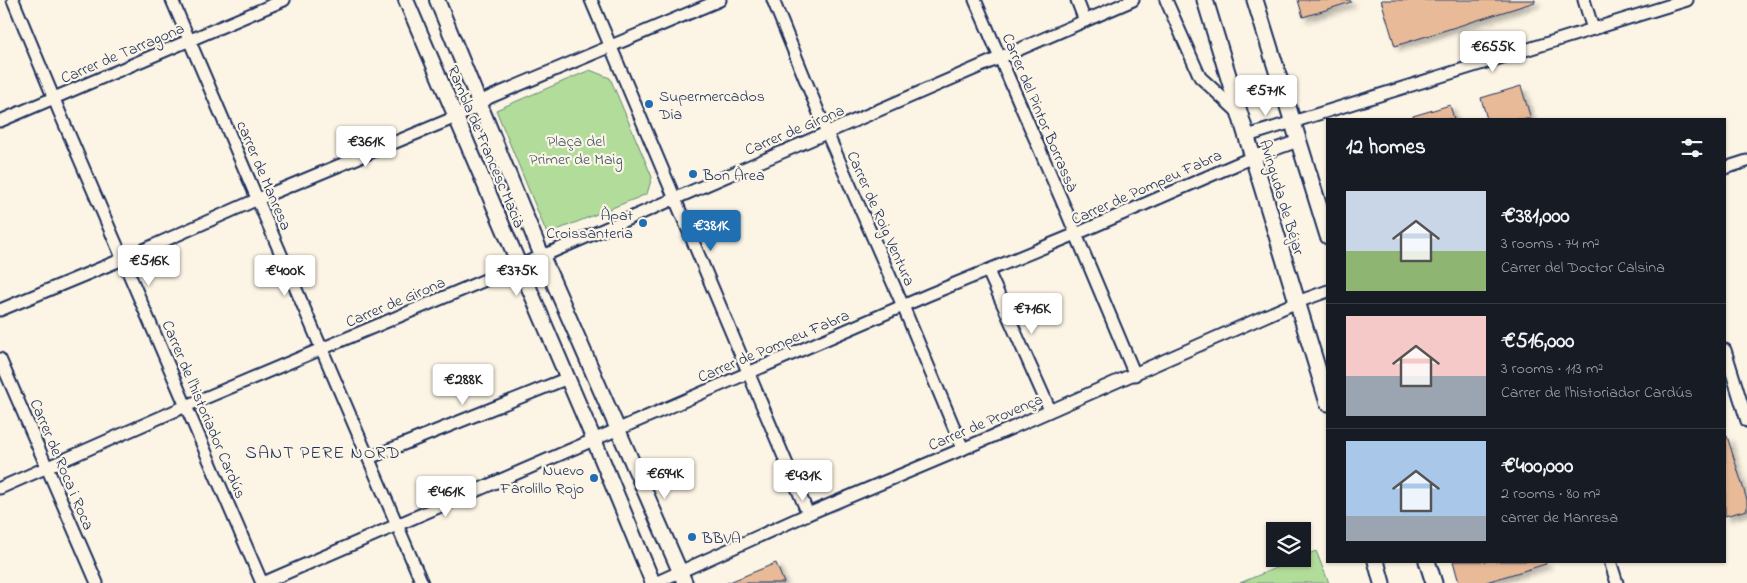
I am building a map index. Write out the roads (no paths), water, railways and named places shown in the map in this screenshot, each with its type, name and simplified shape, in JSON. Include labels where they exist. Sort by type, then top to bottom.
[{"type":"main road","name":"Avinguda de Béjar","points":[[1206,0],[1326,396]]},
{"type":"main road","name":"Avinguda de Béjar","points":[[1256,0],[1326,230]]},
{"type":"main road","points":[[1377,563],[1382,583]]},
{"type":"main road","points":[[1428,563],[1434,583]]},
{"type":"street","name":"Carrer de l'historiador Cardús","points":[[13,0],[263,583]]},
{"type":"street","name":"carrer de Manresa","points":[[172,0],[422,583]]},
{"type":"street","name":"Carrer de Tarragona","points":[[0,122],[284,0]]},
{"type":"street","name":"Rambla de Francesc Macià","points":[[406,0],[654,583]]},
{"type":"street","name":"Rambla de Francesc Macià","points":[[437,0],[542,256],[682,578]]},
{"type":"street","points":[[591,0],[808,514]]},
{"type":"street","points":[[0,310],[123,259],[258,199],[456,117],[480,105],[488,98],[720,0]]},
{"type":"street","name":"Carrer de Roig Ventura","points":[[773,0],[827,133],[963,449]]},
{"type":"street","name":"Carrer del Pintor Borrassà","points":[[975,0],[1135,374]]},
{"type":"street","points":[[1077,0],[1085,21]]},
{"type":"street","name":"Carrer de Girona","points":[[0,488],[186,406],[519,266],[1133,0]]},
{"type":"street","points":[[1166,0],[1200,77],[1240,115]]},
{"type":"street","points":[[1584,0],[1593,30]]},
{"type":"street","points":[[1247,136],[1687,0]]},
{"type":"street","name":"Carrer de Pompeu Fabra","points":[[263,583],[1254,156],[1298,141]]},
{"type":"street","points":[[1726,168],[1747,161]]},
{"type":"street","points":[[988,271],[1050,410]]},
{"type":"street","name":"Carrer de Provença","points":[[654,583],[682,578],[808,514],[963,449],[1297,302],[1326,292]]},
{"type":"street","points":[[1726,353],[1747,421]]},
{"type":"street","name":"Carrer de Roca i Roca","points":[[0,359],[97,583]]},
{"type":"street","points":[[369,458],[568,378]]},
{"type":"street","points":[[1611,563],[1617,583]]},
{"type":"place","name":"Supermercados Dia","points":[[649,104]]},
{"type":"place","name":"Bon Àrea","points":[[693,174]]},
{"type":"place","name":"Àpat Croissanteria","points":[[643,223]]},
{"type":"place","name":"Nuevo Farolillo Rojo","points":[[594,478]]},
{"type":"place","name":"BBVA","points":[[692,537]]},
{"type":"district","name":"SANT PERE NORD","points":[[323,452]]},
{"type":"park label","name":"Plaça del Primer de Maig","points":[[576,149]]}]
